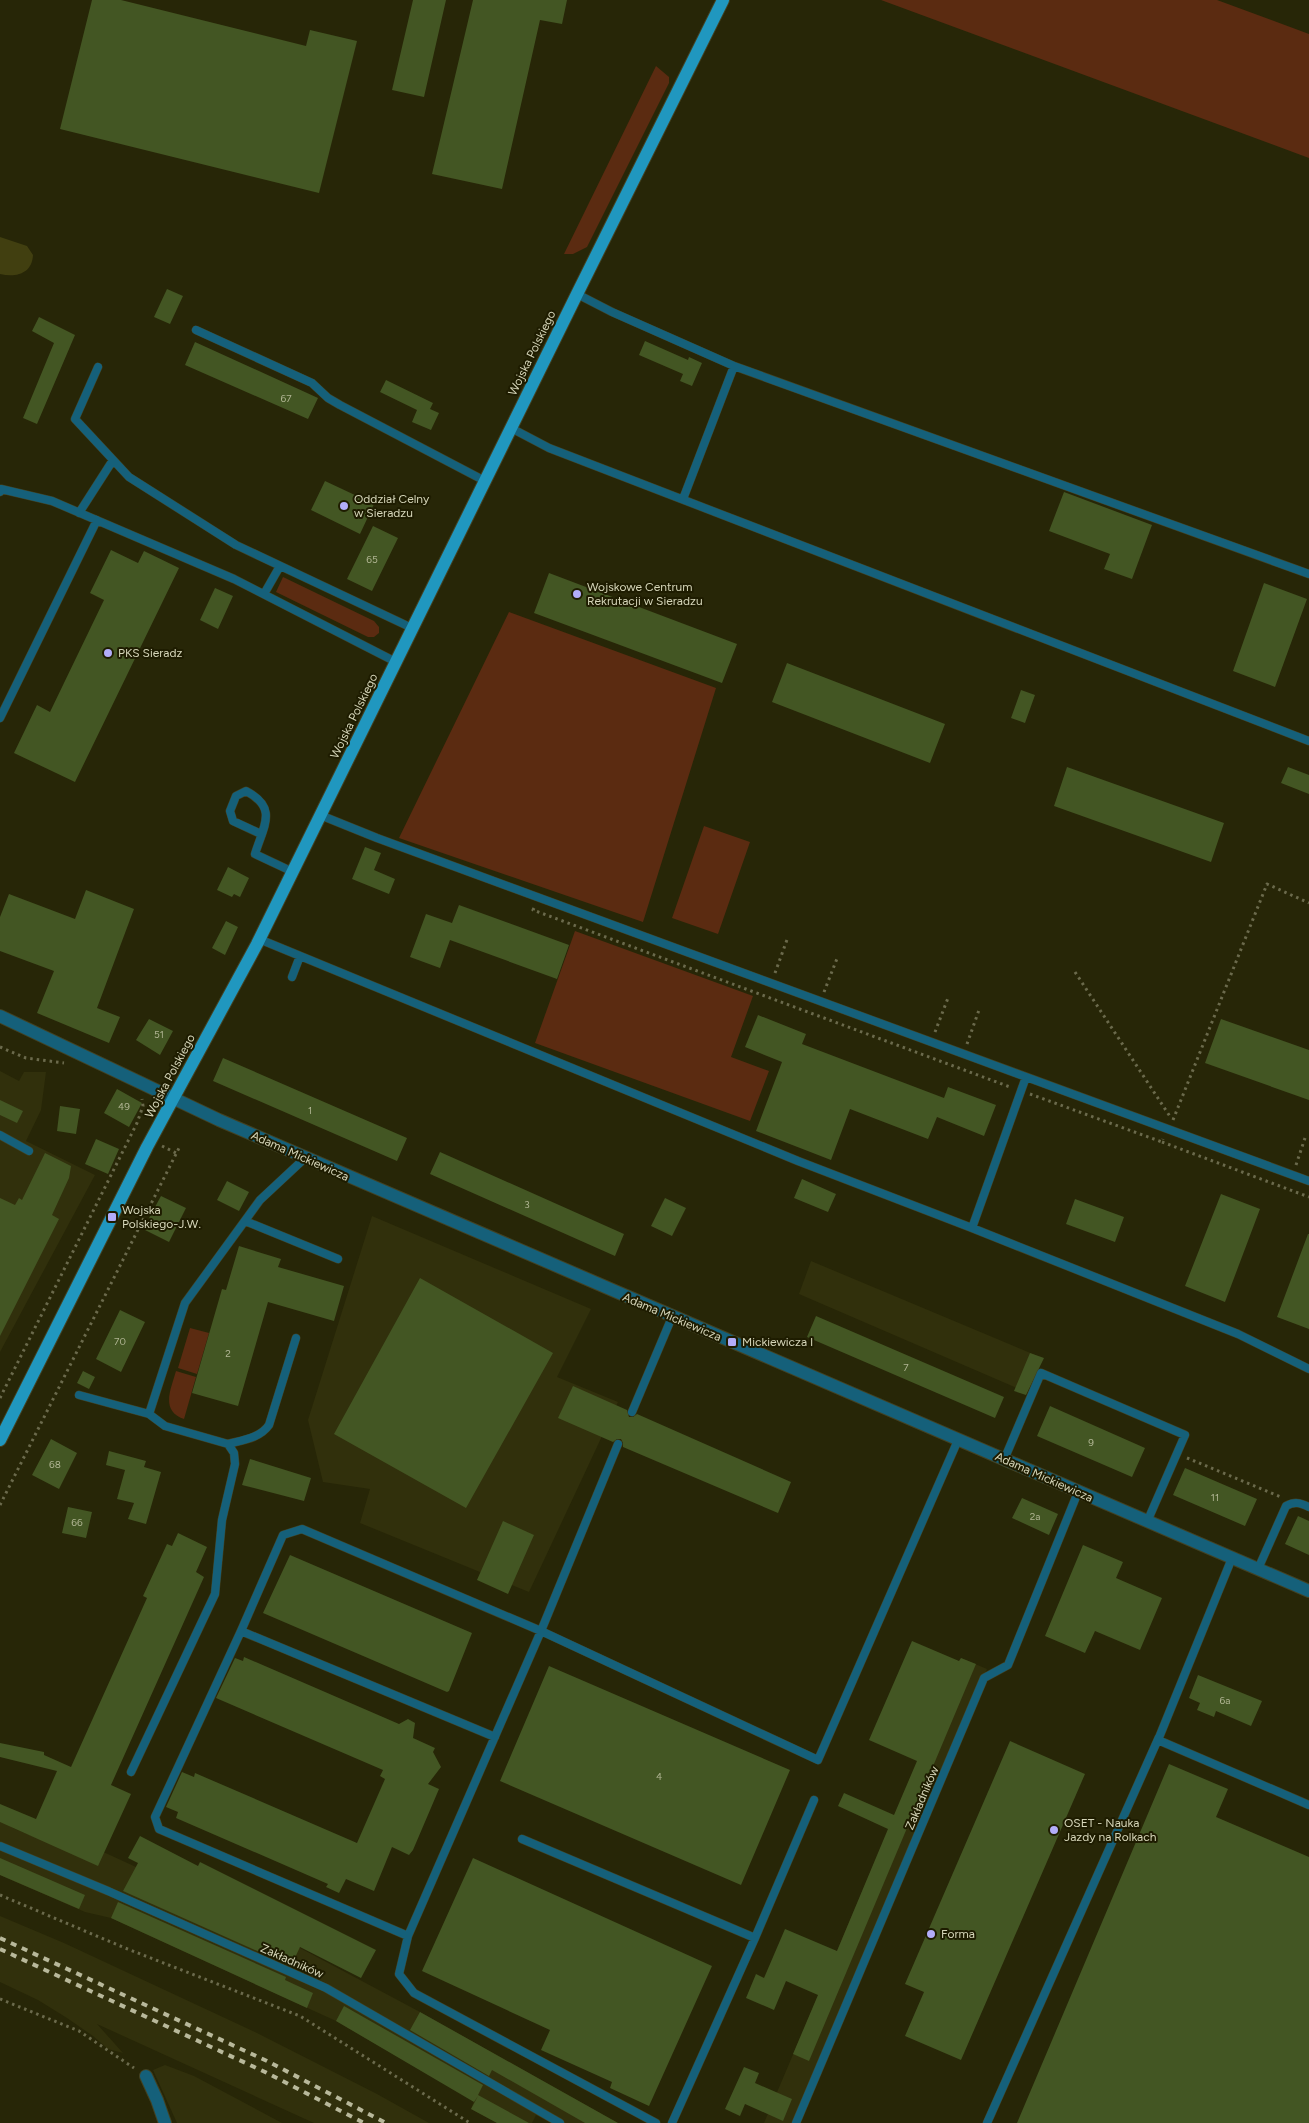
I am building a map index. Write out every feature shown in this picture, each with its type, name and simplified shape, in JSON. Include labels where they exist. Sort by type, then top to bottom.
[{"type":"main road","name":"Wojska Polskiego","points":[[0,1440],[147,1147],[259,939],[576,294],[723,0]]},
{"type":"street","name":"Adama Mickiewicza","points":[[0,1016],[219,1120],[305,1158],[672,1318],[1309,1591]]},
{"type":"street","points":[[146,2076],[166,2123]]},
{"type":"lane","points":[[576,294],[734,366],[1309,574]]},
{"type":"lane","points":[[196,330],[312,383],[328,398],[340,405],[485,481]]},
{"type":"lane","points":[[683,499],[734,366]]},
{"type":"lane","points":[[98,367],[75,419],[129,477],[236,545],[412,628]]},
{"type":"lane","points":[[511,428],[549,448],[1309,741]]},
{"type":"lane","points":[[79,513],[113,460]]},
{"type":"lane","points":[[0,490],[52,501],[234,578],[396,662]]},
{"type":"lane","points":[[0,718],[97,520]]},
{"type":"lane","points":[[264,594],[280,566]]},
{"type":"lane","points":[[261,834],[233,821],[230,811],[236,796],[246,791],[259,797],[266,808],[261,834],[255,854],[291,871]]},
{"type":"lane","points":[[320,815],[377,838],[1309,1181]]},
{"type":"lane","points":[[259,939],[798,1161],[1238,1334],[1309,1369]]},
{"type":"lane","points":[[292,977],[300,956]]},
{"type":"lane","points":[[972,1228],[1026,1077]]},
{"type":"lane","points":[[0,1135],[29,1151]]},
{"type":"lane","points":[[149,1414],[185,1303],[260,1200],[305,1158]]},
{"type":"lane","points":[[245,1221],[338,1259]]},
{"type":"lane","points":[[632,1412],[672,1318]]},
{"type":"lane","points":[[79,1395],[149,1414],[165,1426],[228,1444],[258,1436],[269,1425],[296,1338]]},
{"type":"lane","points":[[1004,1460],[1041,1373],[1185,1435],[1147,1522]]},
{"type":"lane","points":[[408,1936],[159,1829],[155,1817],[283,1535],[302,1529],[541,1631],[818,1760],[958,1440]]},
{"type":"lane","points":[[131,1772],[215,1594],[222,1520],[235,1464],[234,1454],[228,1444]]},
{"type":"lane","points":[[618,1444],[541,1631],[408,1936],[399,1974],[414,1994],[656,2123]]},
{"type":"lane","name":"Zakładników","points":[[796,2123],[984,1678],[1008,1665],[1078,1492]]},
{"type":"lane","points":[[1258,1569],[1286,1506],[1293,1502],[1299,1502],[1309,1507]]},
{"type":"lane","points":[[987,2123],[1159,1737],[1232,1558]]},
{"type":"lane","points":[[241,1631],[495,1737]]},
{"type":"lane","points":[[1159,1737],[1158,1740],[1309,1805]]},
{"type":"lane","points":[[672,2123],[755,1938],[814,1800]]},
{"type":"lane","points":[[522,1839],[755,1938]]},
{"type":"lane","name":"Zakładników","points":[[0,1846],[108,1891],[326,1988],[560,2123]]},
{"type":"path","points":[[1172,1121],[1267,884],[1309,903]]},
{"type":"path","points":[[767,998],[788,937]]},
{"type":"path","points":[[819,1017],[820,1001],[838,956]]},
{"type":"path","points":[[928,1056],[931,1042],[948,998]]},
{"type":"path","points":[[956,1067],[979,1010]]},
{"type":"path","points":[[0,1047],[26,1058],[72,1064]]},
{"type":"path","points":[[0,1398],[137,1123],[143,1106],[143,1100],[136,1093]]},
{"type":"path","points":[[1162,1142],[1309,1197]]},
{"type":"path","points":[[0,1505],[180,1146]]},
{"type":"path","points":[[1177,1453],[1293,1502]]},
{"type":"path","points":[[0,1895],[124,1948],[300,2016],[470,2123]]},
{"type":"path","points":[[0,1999],[79,2031],[146,2076]]},
{"type":"shaded area","points":[[881,0],[1217,0],[1309,34],[1309,158]]},
{"type":"shaded area","points":[[656,66],[669,77],[669,83],[587,247],[573,254],[564,254]]},
{"type":"shaded area","points":[[0,237],[27,246],[33,255],[27,270],[12,275],[0,274]]},
{"type":"shaded area","points":[[283,577],[374,621],[379,627],[379,633],[374,637],[368,637],[276,592]]},
{"type":"shaded area","points":[[509,612],[716,688],[643,922],[399,838]]},
{"type":"shaded area","points":[[704,826],[750,842],[718,934],[672,918]]},
{"type":"shaded area","points":[[575,931],[753,996],[731,1057],[769,1071],[750,1121],[535,1043]]},
{"type":"shaded area","points":[[0,1071],[19,1081],[24,1072],[46,1072],[41,1110],[26,1141],[95,1175],[0,1352]]},
{"type":"shaded area","points":[[372,1216],[591,1309],[557,1377],[618,1402],[529,1592],[360,1523],[370,1489],[323,1482],[308,1420]]},
{"type":"shaded area","points":[[811,1261],[1040,1357],[1026,1392],[799,1294]]},
{"type":"shaded area","points":[[190,1328],[209,1333],[197,1374],[178,1368]]},
{"type":"shaded area","points":[[176,1371],[196,1377],[184,1419],[172,1411],[169,1399]]},
{"type":"shaded area","points":[[961,1658],[987,1669],[792,2123],[764,2123]]},
{"type":"shaded area","points":[[0,1804],[13,1828],[32,1836],[38,1822],[136,1867],[300,1948],[420,2012],[618,2123],[551,2123],[536,2115],[532,2123],[497,2123],[471,2109],[474,2101],[336,2021],[111,1918],[85,1912],[0,1875]]},
{"type":"shaded area","points":[[0,1916],[64,1943],[257,2033],[377,2094],[429,2123],[314,2123],[97,2024],[123,2053],[108,2049],[93,2036],[38,2000],[0,1982]]},
{"type":"shaded area","points":[[165,2065],[194,2076],[282,2123],[177,2123],[153,2070]]},
{"type":"building","points":[[92,0],[121,0],[306,46],[310,30],[357,41],[319,193],[60,129]]},
{"type":"building","points":[[413,0],[446,0],[424,97],[392,90]]},
{"type":"building","points":[[473,0],[567,0],[562,24],[540,20],[502,189],[432,174]]},
{"type":"building","points":[[167,289],[183,296],[170,324],[154,317]]},
{"type":"building","points":[[39,317],[75,335],[37,424],[23,418],[54,343],[32,331]]},
{"type":"building","points":[[645,341],[688,360],[689,357],[702,363],[692,386],[680,381],[683,374],[639,355]]},
{"type":"building","points":[[195,342],[318,398],[308,419],[185,365]]},
{"type":"building","points":[[386,380],[433,403],[430,409],[439,413],[431,430],[412,422],[417,410],[380,392]]},
{"type":"building","points":[[325,481],[374,504],[360,534],[311,510]]},
{"type":"building","points":[[1064,492],[1152,525],[1132,579],[1104,569],[1110,554],[1049,531]]},
{"type":"building","points":[[373,526],[398,538],[372,591],[347,579]]},
{"type":"building","name":"PKS Sieradz","points":[[111,550],[138,563],[144,551],[179,568],[75,782],[14,753],[37,705],[50,712],[104,600],[90,593]]},
{"type":"building","points":[[549,573],[737,644],[722,683],[534,613]]},
{"type":"building","points":[[1264,583],[1307,599],[1275,687],[1233,671]]},
{"type":"building","points":[[215,588],[233,596],[218,629],[200,620]]},
{"type":"building","points":[[787,663],[945,724],[930,763],[772,702]]},
{"type":"building","points":[[1021,690],[1035,695],[1025,723],[1011,718]]},
{"type":"building","points":[[1067,767],[1224,823],[1211,862],[1054,806]]},
{"type":"building","points":[[1288,767],[1309,775],[1309,794],[1281,783]]},
{"type":"building","points":[[365,847],[381,853],[374,870],[395,879],[389,894],[352,879]]},
{"type":"building","points":[[228,867],[249,878],[240,897],[234,894],[232,897],[217,890]]},
{"type":"building","points":[[86,890],[134,909],[97,1008],[120,1017],[109,1043],[37,1013],[54,971],[0,951],[0,917],[9,894],[75,919]]},
{"type":"building","points":[[459,905],[569,945],[557,979],[450,940],[440,968],[410,957],[426,914],[452,923]]},
{"type":"building","points":[[226,921],[238,927],[225,955],[212,948]]},
{"type":"building","points":[[758,1015],[806,1034],[802,1044],[944,1098],[948,1087],[996,1105],[984,1136],[937,1117],[928,1139],[850,1109],[831,1160],[756,1131],[782,1062],[745,1047]]},
{"type":"building","points":[[149,1019],[173,1031],[160,1055],[136,1040]]},
{"type":"building","points":[[1221,1019],[1309,1050],[1309,1100],[1205,1063]]},
{"type":"building","points":[[223,1058],[407,1138],[397,1161],[213,1081]]},
{"type":"building","points":[[117,1089],[142,1103],[129,1127],[104,1113]]},
{"type":"building","points":[[0,1100],[23,1111],[17,1123],[0,1115]]},
{"type":"building","points":[[60,1106],[80,1109],[76,1134],[57,1131]]},
{"type":"building","points":[[96,1139],[119,1149],[108,1174],[85,1164]]},
{"type":"building","points":[[440,1152],[624,1234],[615,1256],[430,1174]]},
{"type":"building","points":[[45,1153],[71,1166],[69,1178],[52,1215],[59,1219],[0,1336],[0,1198],[15,1205],[19,1198],[22,1200]]},
{"type":"building","points":[[802,1179],[836,1194],[828,1212],[794,1198]]},
{"type":"building","points":[[227,1181],[249,1192],[239,1211],[217,1200]]},
{"type":"building","points":[[1221,1194],[1260,1209],[1225,1302],[1185,1286]]},
{"type":"building","points":[[161,1196],[186,1208],[169,1242],[145,1230]]},
{"type":"building","points":[[665,1198],[686,1208],[672,1236],[651,1226]]},
{"type":"building","points":[[1075,1199],[1124,1217],[1115,1242],[1066,1224]]},
{"type":"building","points":[[1309,1234],[1309,1329],[1277,1317]]},
{"type":"building","points":[[239,1246],[281,1259],[278,1267],[344,1286],[334,1321],[268,1302],[238,1406],[192,1393],[222,1289],[226,1290]]},
{"type":"building","points":[[420,1278],[553,1353],[466,1508],[334,1434]]},
{"type":"building","points":[[120,1310],[145,1322],[121,1372],[96,1359]]},
{"type":"building","points":[[816,1316],[1004,1397],[995,1418],[807,1337]]},
{"type":"building","points":[[1030,1353],[1044,1358],[1026,1395],[1014,1391]]},
{"type":"building","points":[[83,1371],[95,1377],[89,1389],[77,1383]]},
{"type":"building","points":[[573,1386],[627,1410],[629,1417],[637,1414],[791,1482],[778,1513],[623,1447],[621,1439],[613,1442],[558,1418]]},
{"type":"building","points":[[1050,1406],[1145,1448],[1132,1477],[1037,1436]]},
{"type":"building","points":[[51,1439],[77,1453],[59,1489],[32,1475]]},
{"type":"building","points":[[109,1451],[146,1461],[144,1467],[161,1472],[146,1524],[128,1519],[134,1503],[117,1499],[125,1470],[106,1465]]},
{"type":"building","points":[[250,1459],[311,1478],[304,1501],[242,1485]]},
{"type":"building","points":[[1185,1468],[1257,1499],[1245,1526],[1173,1495]]},
{"type":"building","points":[[1022,1498],[1058,1514],[1049,1535],[1012,1518]]},
{"type":"building","points":[[68,1507],[92,1512],[86,1538],[62,1533]]},
{"type":"building","points":[[1298,1516],[1309,1521],[1309,1555],[1285,1544]]},
{"type":"building","points":[[503,1521],[534,1535],[508,1594],[477,1580]]},
{"type":"building","points":[[178,1533],[207,1547],[196,1572],[204,1577],[111,1785],[131,1794],[98,1866],[0,1822],[0,1804],[36,1819],[57,1771],[0,1757],[0,1743],[44,1752],[44,1755],[71,1767],[147,1598],[143,1596],[167,1544],[172,1546]]},
{"type":"building","points":[[1083,1545],[1123,1562],[1116,1578],[1162,1598],[1140,1650],[1095,1631],[1085,1653],[1045,1636]]},
{"type":"building","points":[[290,1555],[472,1633],[449,1691],[447,1692],[263,1613]]},
{"type":"building","points":[[912,1641],[959,1661],[961,1658],[976,1664],[809,2061],[793,2054],[818,1995],[786,1981],[774,2010],[746,1998],[756,1974],[764,1978],[785,1929],[837,1951],[888,1829],[838,1806],[844,1793],[894,1815],[917,1761],[869,1740]]},
{"type":"building","points":[[244,1657],[399,1724],[408,1719],[415,1723],[413,1738],[435,1748],[433,1752],[441,1767],[428,1784],[439,1789],[413,1850],[409,1855],[392,1847],[374,1891],[346,1879],[339,1893],[326,1887],[328,1884],[176,1818],[178,1812],[166,1807],[182,1772],[194,1777],[195,1773],[357,1843],[385,1779],[380,1776],[383,1770],[216,1698],[235,1658],[243,1661]]},
{"type":"building","points":[[549,1666],[790,1770],[741,1885],[500,1781]]},
{"type":"building","points":[[1198,1675],[1262,1701],[1251,1726],[1216,1711],[1214,1717],[1197,1710],[1200,1703],[1189,1698]]},
{"type":"building","points":[[1010,1741],[1085,1774],[961,2060],[905,2036],[924,1992],[905,1984]]},
{"type":"building","points":[[1169,1764],[1228,1789],[1216,1817],[1309,1857],[1309,2123],[1017,2123]]},
{"type":"building","points":[[140,1836],[198,1866],[200,1862],[376,1950],[361,1978],[300,1947],[291,1966],[123,1891],[138,1863],[128,1858]]},
{"type":"building","points":[[0,1858],[85,1895],[79,1909],[0,1875]]},
{"type":"building","points":[[473,1858],[712,1966],[649,2106],[610,2088],[612,2082],[541,2050],[550,2030],[422,1971]]},
{"type":"building","points":[[118,1902],[286,1977],[285,1980],[313,1993],[307,2008],[111,1918]]},
{"type":"building","points":[[344,2006],[483,2085],[478,2095],[529,2123],[497,2123],[471,2109],[478,2096],[474,2102],[336,2021]]},
{"type":"building","points":[[420,2012],[618,2123],[585,2123],[492,2070],[489,2076],[410,2030]]},
{"type":"building","points":[[744,2067],[759,2073],[755,2083],[792,2099],[783,2121],[745,2104],[740,2116],[725,2109]]},
{"type":"railway","points":[[0,1938],[267,2061],[386,2123]]},
{"type":"railway","points":[[0,1949],[265,2072],[364,2123]]},
{"type":"place","name":"Oddział Celny w Sieradzu","points":[[344,506]]},
{"type":"place","name":"Wojskowe Centrum Rekrutacji w Sieradzu","points":[[577,594]]},
{"type":"place","name":"PKS Sieradz","points":[[108,653]]},
{"type":"place","name":"Wojska Polskiego-J.W.","points":[[112,1217]]},
{"type":"place","name":"Mickiewicza I","points":[[732,1342]]},
{"type":"place","name":"OSET - Nauka Jazdy na Rolkach","points":[[1054,1830]]},
{"type":"place","name":"Forma","points":[[931,1934]]}]
